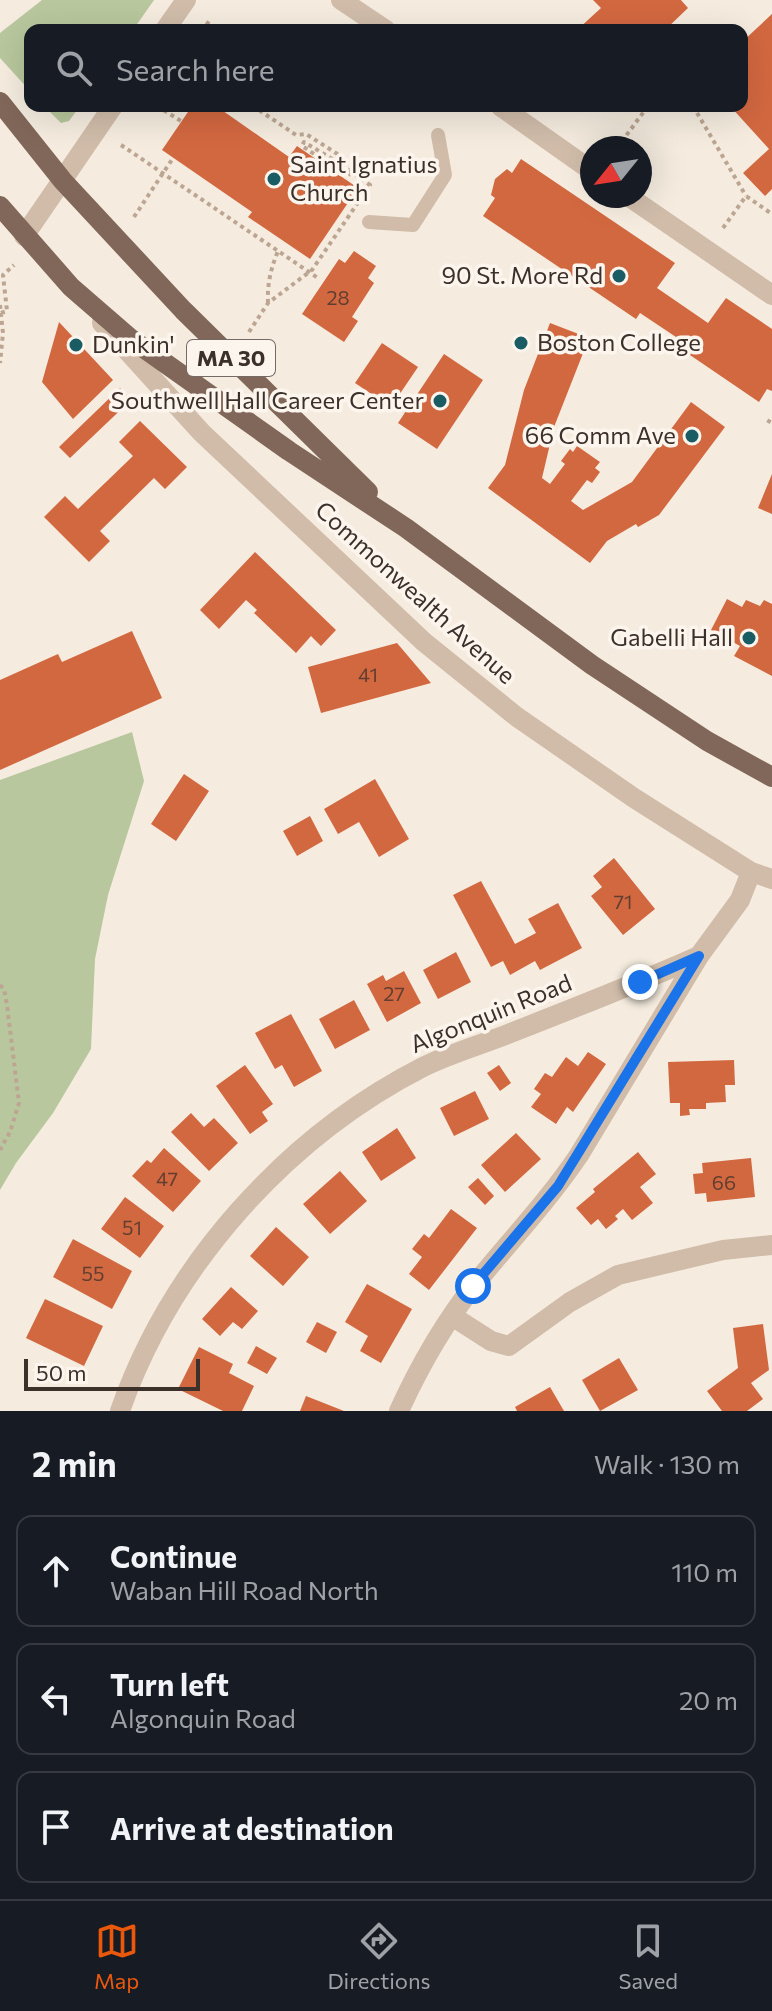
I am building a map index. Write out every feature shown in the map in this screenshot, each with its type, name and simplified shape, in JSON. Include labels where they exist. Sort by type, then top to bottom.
[{"type":"main road","name":"Commonwealth Avenue","points":[[0,102],[63,181],[183,310],[406,528]]},
{"type":"main road","name":"Commonwealth Avenue","points":[[0,206],[71,287],[131,339],[289,451],[406,528],[592,665],[707,741],[772,777]]},
{"type":"street","points":[[169,24],[186,0]]},
{"type":"street","points":[[341,0],[377,24]]},
{"type":"street","points":[[24,236],[109,112]]},
{"type":"street","points":[[508,112],[580,163]]},
{"type":"street","points":[[645,208],[772,295]]},
{"type":"street","name":"Commonwealth Avenue","points":[[71,287],[202,433],[434,651],[487,694],[634,798],[751,872],[772,879]]},
{"type":"street","points":[[399,1411],[416,1373],[473,1286],[565,1176],[699,956],[740,900],[751,872]]},
{"type":"street","name":"Algonquin Road","points":[[120,1411],[131,1379],[168,1309],[242,1205],[343,1115],[424,1067],[699,956]]},
{"type":"street","points":[[452,1316],[491,1341],[509,1346],[570,1302],[618,1275],[723,1250],[772,1245]]},
{"type":"lane","points":[[369,222],[413,225],[445,175],[438,135]]},
{"type":"path","points":[[167,112],[181,121]]},
{"type":"path","points":[[262,112],[296,135],[306,134],[339,155],[339,163]]},
{"type":"path","points":[[626,136],[644,112]]},
{"type":"path","points":[[697,112],[746,196],[772,214]]},
{"type":"path","points":[[249,332],[268,303],[310,272],[370,185],[352,171],[304,142],[302,146],[333,169],[348,176],[352,171]]},
{"type":"path","points":[[121,145],[318,278]]},
{"type":"path","points":[[134,217],[173,158]]},
{"type":"path","points":[[723,228],[746,196]]},
{"type":"path","points":[[268,303],[272,265],[278,250]]},
{"type":"path","points":[[1,313],[7,311],[3,275],[14,265]]},
{"type":"path","points":[[0,305],[3,333],[0,363]]},
{"type":"path","points":[[768,423],[772,416]]},
{"type":"path","points":[[0,985],[4,989],[7,1005],[19,1103],[10,1132],[0,1150]]},
{"type":"green space","points":[[42,0],[154,0],[137,24],[24,24],[24,84],[0,58],[0,33]]},
{"type":"green space","points":[[50,112],[76,112],[69,121],[61,123]]},
{"type":"green space","points":[[132,732],[144,781],[108,895],[95,959],[91,1049],[53,1113],[0,1190],[0,780]]},
{"type":"building","points":[[593,0],[681,0],[688,8],[671,24],[584,24],[601,8]]},
{"type":"building","points":[[772,14],[772,189],[765,196],[743,173],[769,149],[735,112],[748,112],[748,36]]},
{"type":"building","name":"Saint Ignatius Church","points":[[188,112],[225,112],[289,157],[297,146],[358,188],[310,259],[248,217],[252,212],[162,150]]},
{"type":"building","name":"90 St. More Rd","points":[[521,159],[580,199],[580,208],[594,208],[675,263],[657,288],[708,323],[726,298],[772,329],[772,391],[767,389],[759,402],[687,353],[691,347],[640,313],[636,319],[483,216],[495,198],[491,195],[495,179],[507,169],[512,173]]},
{"type":"building","points":[[354,251],[376,266],[368,278],[374,283],[352,317],[358,321],[344,342],[302,314],[339,259],[345,263]]},
{"type":"building","points":[[59,322],[113,380],[73,419],[42,382]]},
{"type":"building","name":"66 Comm Ave","points":[[550,323],[589,338],[554,427],[542,478],[550,484],[565,464],[561,461],[570,449],[573,452],[577,446],[600,462],[595,468],[600,472],[592,483],[587,480],[571,501],[583,510],[632,482],[691,402],[725,427],[659,515],[607,541],[590,563],[488,488],[505,465],[524,390]]},
{"type":"building","points":[[382,343],[418,367],[391,407],[355,383]]},
{"type":"building","name":"Southwell Hall Career Center","points":[[444,354],[483,380],[437,449],[398,423]]},
{"type":"building","points":[[120,388],[131,400],[70,458],[59,447]]},
{"type":"building","points":[[140,421],[187,467],[165,489],[154,478],[100,531],[110,541],[89,562],[44,517],[65,496],[78,509],[133,456],[119,442]]},
{"type":"building","points":[[772,474],[772,514],[758,508]]},
{"type":"building","points":[[255,552],[336,630],[321,646],[311,636],[296,653],[254,613],[257,610],[246,600],[219,629],[200,610]]},
{"type":"building","name":"Gabelli Hall","points":[[727,599],[742,607],[746,600],[760,606],[764,600],[772,604],[772,676],[734,656],[740,646],[711,630]]},
{"type":"building","points":[[132,631],[162,698],[0,770],[0,680],[58,654],[62,662]]},
{"type":"building","points":[[397,643],[431,683],[321,713],[308,667]]},
{"type":"building","points":[[184,774],[209,791],[176,841],[151,824]]},
{"type":"building","points":[[375,779],[409,839],[379,857],[359,822],[338,834],[324,809]]},
{"type":"building","points":[[310,816],[323,841],[297,856],[283,831]]},
{"type":"building","points":[[614,858],[655,909],[623,935],[591,896],[602,887],[593,876]]},
{"type":"building","points":[[481,881],[515,944],[536,933],[528,919],[558,903],[582,948],[540,970],[535,961],[510,975],[503,961],[491,967],[453,895]]},
{"type":"building","points":[[456,952],[471,982],[438,999],[423,970]]},
{"type":"building","points":[[404,971],[421,1003],[387,1022],[367,984],[383,975],[386,981]]},
{"type":"building","points":[[354,1000],[370,1030],[335,1049],[319,1019]]},
{"type":"building","points":[[291,1014],[322,1071],[294,1087],[282,1065],[275,1069],[255,1033]]},
{"type":"building","points":[[588,1052],[606,1064],[573,1112],[567,1107],[556,1124],[531,1107],[541,1094],[534,1089],[545,1073],[552,1077],[566,1057],[578,1066]]},
{"type":"building","points":[[734,1060],[735,1085],[725,1085],[726,1102],[706,1103],[706,1109],[689,1109],[690,1115],[680,1116],[680,1103],[670,1103],[668,1062]]},
{"type":"building","points":[[245,1065],[273,1104],[262,1112],[268,1121],[250,1134],[216,1086]]},
{"type":"building","points":[[499,1065],[511,1083],[500,1091],[487,1073]]},
{"type":"building","points":[[475,1091],[489,1119],[454,1136],[440,1108]]},
{"type":"building","points":[[191,1113],[204,1127],[214,1118],[238,1143],[209,1171],[171,1132]]},
{"type":"building","points":[[397,1128],[416,1158],[381,1181],[362,1152]]},
{"type":"building","points":[[516,1133],[541,1159],[505,1192],[481,1165]]},
{"type":"building","points":[[164,1148],[201,1181],[173,1212],[132,1176],[147,1160],[151,1163]]},
{"type":"building","points":[[638,1152],[656,1174],[640,1187],[653,1203],[632,1220],[623,1209],[615,1216],[618,1219],[606,1229],[598,1219],[591,1225],[576,1208],[595,1192],[593,1189]]},
{"type":"building","points":[[751,1158],[755,1197],[707,1202],[706,1193],[695,1194],[693,1174],[703,1173],[702,1163]]},
{"type":"building","points":[[340,1171],[367,1201],[330,1234],[303,1204]]},
{"type":"building","points":[[478,1178],[494,1196],[485,1205],[468,1187]]},
{"type":"building","points":[[125,1197],[164,1226],[140,1258],[101,1229]]},
{"type":"building","points":[[451,1209],[477,1228],[429,1290],[409,1274],[422,1257],[412,1249],[424,1234],[429,1238]]},
{"type":"building","points":[[276,1227],[309,1257],[283,1286],[250,1256]]},
{"type":"building","points":[[73,1239],[132,1271],[112,1309],[53,1277]]},
{"type":"building","points":[[367,1284],[412,1309],[381,1363],[360,1351],[368,1336],[345,1322]]},
{"type":"building","points":[[231,1287],[258,1311],[242,1329],[233,1322],[220,1336],[202,1319]]},
{"type":"building","points":[[45,1299],[103,1326],[84,1366],[26,1338]]},
{"type":"building","points":[[317,1322],[337,1332],[326,1353],[306,1342]]},
{"type":"building","points":[[763,1324],[769,1370],[751,1383],[763,1399],[747,1411],[722,1411],[707,1391],[738,1368],[733,1328]]},
{"type":"building","points":[[256,1346],[277,1358],[267,1374],[247,1363]]},
{"type":"building","points":[[199,1347],[233,1364],[229,1373],[254,1386],[242,1411],[223,1411],[178,1389]]},
{"type":"building","points":[[619,1358],[638,1390],[600,1411],[582,1380]]},
{"type":"building","points":[[550,1387],[564,1411],[517,1411],[515,1407]]},
{"type":"building","points":[[306,1396],[344,1411],[300,1411]]},
{"type":"place","name":"Saint Ignatius Church","points":[[274,179]]},
{"type":"place","name":"90 St. More Rd","points":[[619,276]]},
{"type":"place","name":"Boston College","points":[[521,343]]},
{"type":"place","name":"Dunkin'","points":[[76,345]]},
{"type":"place","name":"Southwell Hall Career Center","points":[[440,401]]},
{"type":"place","name":"66 Comm Ave","points":[[692,436]]},
{"type":"place","name":"Gabelli Hall","points":[[749,638]]},
{"type":"route","points":[[473,1286],[558,1186],[699,956],[640,982]]}]
